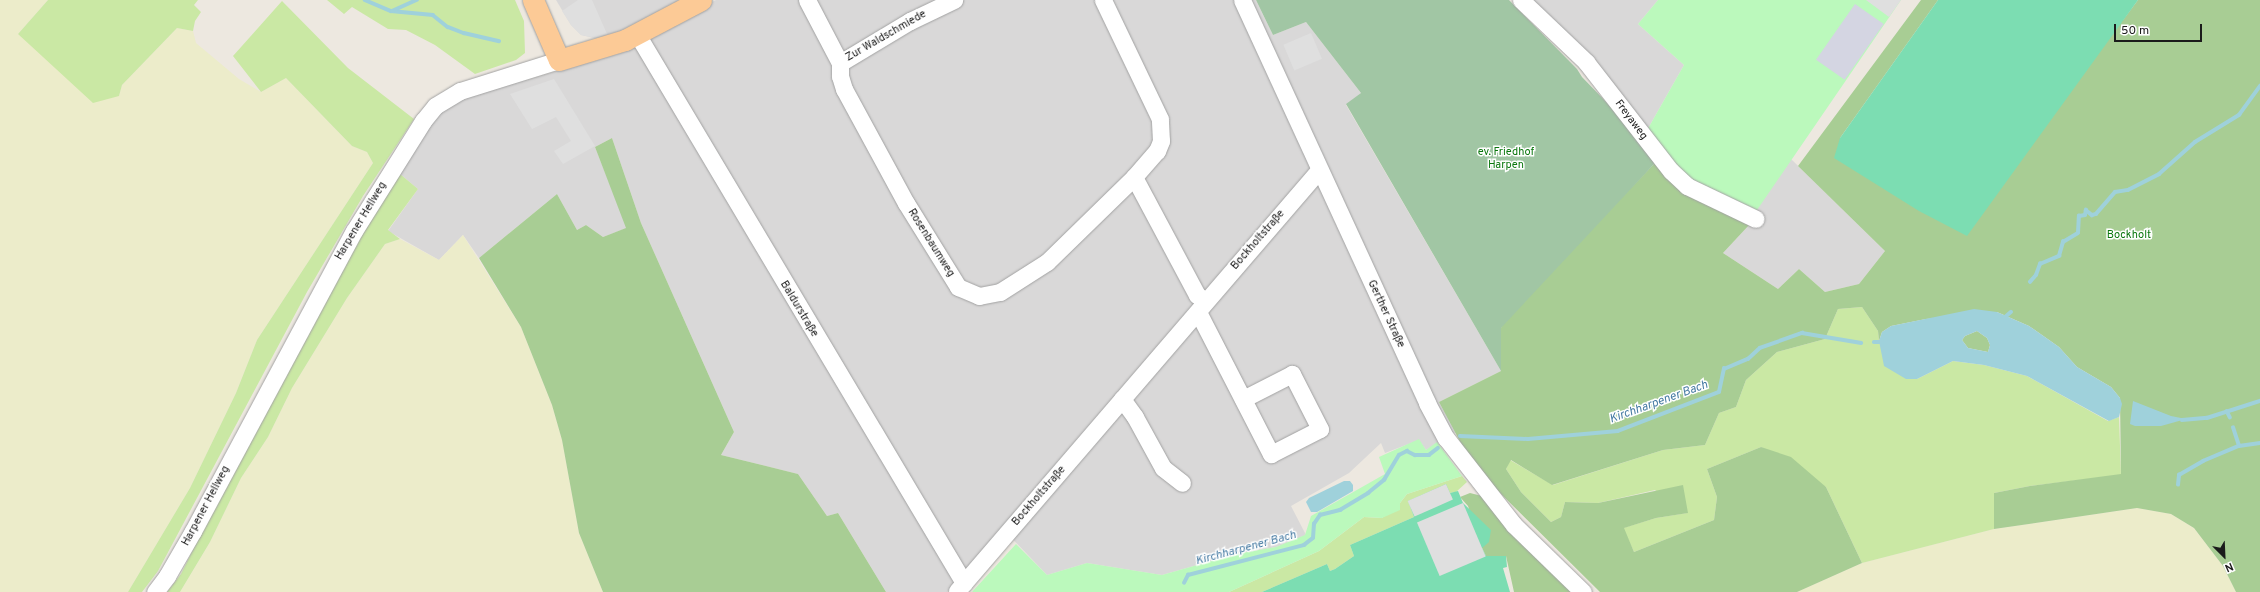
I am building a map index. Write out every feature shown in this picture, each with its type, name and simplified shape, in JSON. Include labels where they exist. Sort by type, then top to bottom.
[{"type":"main road","points":[[533,0],[559,60]]},
{"type":"main road","name":"Harpener Hellweg","points":[[559,60],[637,34],[700,0]]},
{"type":"street","name":"Rosenbaumweg","points":[[807,0],[840,63],[840,76],[844,89],[889,174],[958,287],[968,294],[990,296],[1024,279],[1047,262],[1134,176],[1157,151],[1162,141],[1160,119],[1103,0]]},
{"type":"street","name":"Zur Waldschmiede","points":[[840,63],[910,21],[954,0]]},
{"type":"street","name":"Gerther Straße","points":[[1242,0],[1427,403],[1446,438],[1514,525],[1584,592]]},
{"type":"street","name":"Freyaweg","points":[[1521,0],[1586,62],[1671,171],[1687,186],[1756,219]]},
{"type":"street","name":"Baldurstraße","points":[[637,34],[960,588]]},
{"type":"street","name":"Harpener Hellweg","points":[[155,592],[168,576],[193,531],[354,231],[435,106],[460,91],[559,60]]},
{"type":"street","name":"Bockholtstraße","points":[[960,588],[1319,170]]},
{"type":"street","points":[[1134,176],[1197,295],[1243,399],[1271,454],[1320,429],[1292,374],[1243,399]]},
{"type":"street","points":[[1122,399],[1136,417],[1162,468],[1182,483]]},
{"type":"shaded area","points":[[556,0],[686,0],[603,40],[581,35],[571,25]]},
{"type":"shaded area","points":[[578,0],[592,0],[607,34],[596,38],[581,35],[571,25],[562,11]]},
{"type":"shaded area","points":[[716,0],[1256,0],[1273,35],[1306,22],[1361,93],[1346,105],[1501,371],[1439,402],[1456,432],[1426,450],[1419,440],[1385,453],[1381,443],[1349,473],[1291,506],[1306,535],[1276,547],[1236,554],[1162,575],[1087,563],[1047,575],[1003,529],[947,592],[886,592],[838,513],[827,516],[798,474],[721,455],[734,432],[641,223],[612,138],[595,147],[627,228],[603,237],[586,225],[577,230],[557,194],[479,258],[463,235],[439,260],[388,231],[418,189],[400,174],[430,121],[441,109],[464,98],[612,55]]},
{"type":"shaded area","points":[[1518,0],[1658,0],[1638,24],[1684,65],[1646,132],[1664,155],[1691,179],[1756,210],[1791,159],[1885,251],[1859,284],[1825,292],[1799,269],[1778,289],[1723,253],[1750,224],[1684,189],[1667,173],[1618,106]]},
{"type":"shaded area","points":[[1866,0],[1901,0],[1889,17]]},
{"type":"shaded area","points":[[1855,4],[1884,24],[1845,80],[1816,60]]},
{"type":"shaded area","points":[[1311,33],[1322,59],[1294,70],[1283,45]]},
{"type":"shaded area","points":[[554,79],[595,146],[563,164],[554,151],[571,141],[556,117],[532,129],[510,94]]},
{"type":"shaded area","points":[[1446,484],[1453,500],[1415,517],[1408,501]]},
{"type":"shaded area","points":[[1463,503],[1486,556],[1440,576],[1417,523]]},
{"type":"green space","points":[[0,0],[48,0],[18,34],[119,96],[122,85],[177,28],[193,31],[196,43],[239,79],[261,92],[286,78],[352,146],[367,152],[373,163],[257,340],[236,393],[190,488],[128,592],[0,592]]},
{"type":"green space","points":[[48,0],[198,0],[194,5],[201,12],[195,21],[193,31],[177,28],[122,85],[119,96],[93,103],[18,34]]},
{"type":"green space","points":[[327,0],[515,0],[524,21],[525,53],[516,60],[475,74],[435,45],[406,30],[388,29],[352,7],[344,14]]},
{"type":"green space","name":"ev. Friedhof Harpen","points":[[1256,0],[1509,0],[1577,69],[1582,77],[1610,106],[1656,162],[1501,328],[1501,371],[1346,104],[1361,93],[1306,22],[1273,35]]},
{"type":"green space","points":[[1658,0],[1901,0],[1757,210],[1691,179],[1664,155],[1646,132],[1684,65],[1638,24]]},
{"type":"green space","name":"Bockholt","points":[[1921,0],[1938,0],[1840,138],[2123,20],[2138,0],[2260,0],[2260,592],[2236,592],[2223,566],[2194,528],[2171,514],[2137,508],[1994,529],[1994,493],[2030,486],[2121,474],[2120,398],[2111,387],[2077,367],[2059,347],[2029,326],[1997,312],[1926,319],[1891,326],[1882,332],[1879,341],[1878,331],[1862,307],[1838,309],[1825,339],[1777,352],[1746,380],[1736,407],[1719,413],[1705,445],[1663,450],[1552,485],[1511,460],[1506,469],[1521,492],[1551,522],[1561,517],[1565,502],[1598,503],[1683,485],[1688,513],[1656,518],[1624,528],[1634,552],[1714,520],[1717,497],[1707,469],[1761,447],[1791,457],[1826,487],[1862,563],[1797,592],[1600,592],[1492,485],[1464,449],[1439,402],[1501,371],[1501,328],[1503,320],[1656,162],[1750,224],[1723,253],[1778,289],[1799,269],[1825,292],[1859,284],[1885,251],[1798,166]]},
{"type":"green space","points":[[1938,0],[2138,0],[1967,236],[1919,211],[1834,158],[1840,138]]},
{"type":"green space","points":[[282,1],[348,68],[414,119],[363,196],[307,292],[158,571],[142,592],[128,592],[190,488],[236,393],[257,340],[373,163],[367,152],[352,146],[286,78],[261,92],[233,56]]},
{"type":"green space","points":[[612,138],[641,223],[734,432],[721,455],[798,474],[827,516],[838,513],[886,592],[603,592],[579,533],[562,440],[552,405],[521,327],[479,258],[557,194],[577,230],[586,225],[603,237],[626,228],[595,147]]},
{"type":"green space","points":[[400,174],[418,189],[388,230],[400,239],[385,244],[347,298],[292,388],[268,437],[241,478],[210,542],[180,592],[167,592],[181,574],[256,422],[343,261]]},
{"type":"green space","points":[[463,235],[521,327],[552,405],[562,440],[579,533],[603,592],[180,592],[210,542],[241,478],[268,437],[292,388],[347,298],[385,244],[400,239],[439,260]]},
{"type":"green space","points":[[1862,307],[1878,331],[1879,341],[1917,379],[1953,361],[1984,365],[2027,376],[2108,421],[2119,417],[2121,475],[2030,486],[1994,493],[1994,529],[1862,563],[1826,487],[1761,447],[1707,469],[1717,497],[1714,520],[1634,552],[1623,528],[1656,518],[1687,513],[1655,490],[1598,503],[1565,502],[1561,517],[1551,522],[1521,492],[1506,469],[1510,460],[1553,485],[1663,450],[1705,445],[1719,413],[1736,407],[1746,380],[1777,352],[1825,339],[1838,309]]},
{"type":"green space","points":[[1977,331],[1987,338],[1990,345],[1988,352],[1968,348],[1962,340],[1965,336]]},
{"type":"green space","points":[[1419,439],[1426,450],[1437,442],[1462,476],[1407,494],[1400,503],[1400,510],[1382,518],[1364,517],[1319,551],[1229,592],[972,592],[1016,544],[1047,575],[1087,563],[1162,575],[1236,554],[1276,547],[1305,535],[1311,516],[1385,474],[1379,457]]},
{"type":"green space","points":[[1462,476],[1467,482],[1456,492],[1449,493],[1446,485],[1408,501],[1414,517],[1350,545],[1354,556],[1335,569],[1330,571],[1327,564],[1262,592],[1229,592],[1319,551],[1364,517],[1382,518],[1400,503],[1407,494]]},
{"type":"green space","points":[[1446,484],[1450,493],[1458,491],[1463,503],[1491,530],[1489,542],[1482,548],[1486,556],[1506,556],[1507,567],[1503,568],[1510,592],[1262,592],[1327,564],[1330,571],[1335,569],[1354,556],[1350,545],[1414,517],[1408,501]]},
{"type":"green space","points":[[1470,493],[1482,496],[1577,592],[1514,592],[1506,556],[1486,556],[1482,548],[1468,506],[1460,497]]},
{"type":"green space","points":[[2137,508],[2171,514],[2194,528],[2223,566],[2236,592],[1797,592],[1862,563],[1994,529]]},
{"type":"water","points":[[1974,309],[1997,312],[2029,326],[2059,347],[2077,367],[2111,387],[2120,398],[2122,404],[2119,417],[2109,421],[2027,376],[1984,365],[1953,361],[1917,379],[1906,379],[1884,366],[1879,341],[1882,332],[1891,326]],"holes":[[[1977,331],[1987,338],[1990,345],[1988,352],[1968,348],[1962,340],[1965,336]]]},
{"type":"water","points":[[2133,401],[2171,416],[2186,419],[2161,426],[2135,426],[2130,424]]},
{"type":"water","points":[[1344,481],[1350,481],[1353,485],[1353,491],[1317,512],[1311,512],[1306,502],[1309,498]]},
{"type":"waterway","name":"Kirchharpener Bach","points":[[365,0],[391,11],[433,15],[448,27],[464,33],[499,41]]},
{"type":"waterway","points":[[392,11],[417,0]]},
{"type":"waterway","points":[[2030,282],[2036,275],[2040,264],[2059,256],[2063,242],[2078,233],[2079,216],[2085,215],[2086,210],[2092,215],[2096,214],[2115,192],[2128,190],[2159,174],[2195,142],[2239,115],[2260,86]]},
{"type":"waterway","points":[[2004,318],[2011,312]]},
{"type":"waterway","name":"Kirchharpener Bach","points":[[1460,436],[1528,439],[1618,431],[1719,392],[1724,369],[1748,359],[1760,348],[1802,333],[1861,343]]},
{"type":"waterway","name":"Kirchharpener Bach","points":[[1874,342],[1883,342]]},
{"type":"waterway","name":"Kirchharpener Bach","points":[[2182,420],[2207,418],[2260,401]]},
{"type":"waterway","name":"Kirchharpener Bach","points":[[2227,411],[2230,417]]},
{"type":"waterway","points":[[2178,485],[2179,475],[2203,461],[2239,446],[2233,428]]},
{"type":"waterway","points":[[2239,446],[2260,443]]},
{"type":"waterway","name":"Kirchharpener Bach","points":[[1184,583],[1188,575],[1304,545],[1313,538],[1314,524],[1320,515],[1340,510],[1368,493],[1384,480],[1399,455],[1407,451],[1415,455],[1429,455],[1438,448]]}]
